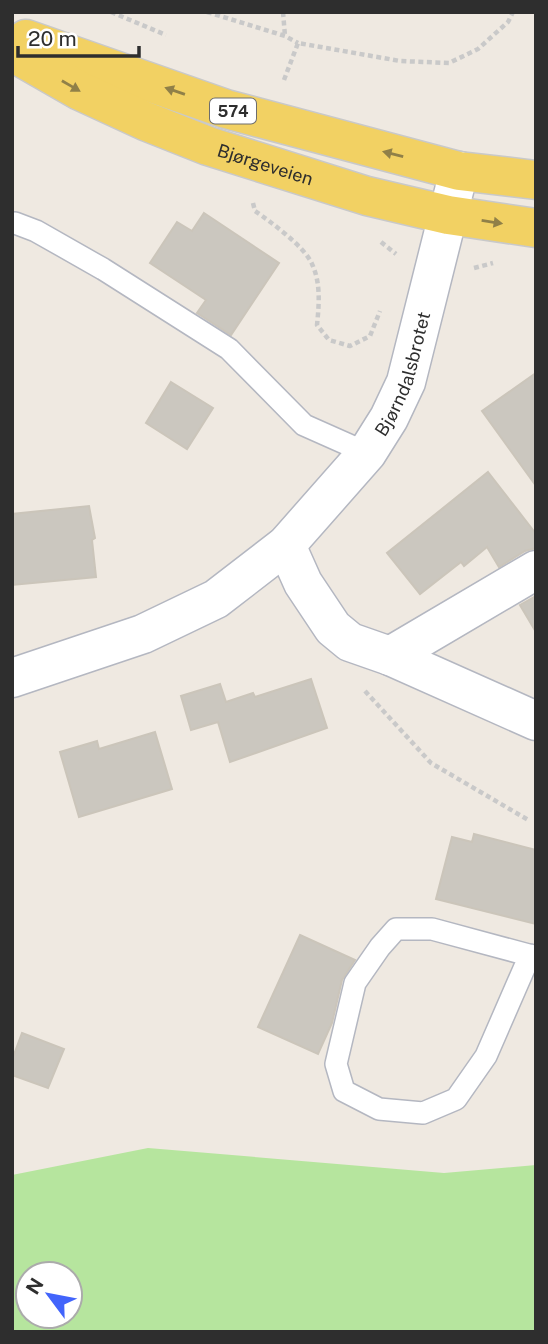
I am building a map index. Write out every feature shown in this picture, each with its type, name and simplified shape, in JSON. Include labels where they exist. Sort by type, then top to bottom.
[{"type":"main road","name":"574","points":[[12,34],[226,109],[459,171],[536,180]]},
{"type":"main road","name":"Bjørgeveien","points":[[12,51],[80,91],[208,146],[367,196],[448,215],[536,228]]},
{"type":"street","name":"Bjørndalsbrotet","points":[[12,678],[155,628],[216,598],[286,545],[367,453],[389,418],[406,382],[459,171]]},
{"type":"street","points":[[286,545],[303,583],[333,628],[350,642],[390,656],[536,721]]},
{"type":"street","points":[[390,656],[536,570]]},
{"type":"lane","points":[[15,223],[36,231],[103,269],[229,349],[304,425],[367,453]]},
{"type":"lane","points":[[396,929],[432,929],[533,956],[486,1056],[456,1099],[423,1113],[379,1109],[344,1091],[337,1064],[355,983],[396,929]]},
{"type":"path","points":[[111,12],[166,34]]},
{"type":"path","points":[[207,12],[285,36],[298,43],[400,61],[449,63],[478,49],[508,22],[513,12]]},
{"type":"path","points":[[283,12],[285,36]]},
{"type":"path","points":[[284,80],[298,43]]},
{"type":"path","points":[[251,195],[255,211],[279,227],[312,263],[319,296],[317,325],[329,340],[350,346],[370,336],[383,305]]},
{"type":"path","points":[[392,267],[394,253]]},
{"type":"path","points":[[357,683],[431,762],[530,821]]},
{"type":"green space","points":[[148,1148],[444,1173],[536,1165],[536,1332],[12,1332],[12,1175]]},
{"type":"building","points":[[204,213],[279,263],[231,335],[197,313],[206,300],[150,263],[177,222],[192,231]]},
{"type":"building","points":[[536,373],[536,486],[482,411]]},
{"type":"building","points":[[171,382],[213,408],[187,449],[146,423]]},
{"type":"building","points":[[488,472],[536,534],[536,548],[525,551],[499,567],[487,547],[464,566],[461,562],[420,594],[387,553]]},
{"type":"building","points":[[89,506],[95,538],[92,540],[96,577],[12,585],[12,514]]},
{"type":"building","points":[[536,596],[536,632],[520,605]]},
{"type":"building","points":[[311,679],[327,728],[230,762],[218,722],[191,730],[181,696],[220,684],[226,702],[253,693],[255,697]]},
{"type":"building","points":[[155,732],[172,789],[79,817],[60,752],[97,741],[99,749]]},
{"type":"building","points":[[474,834],[536,850],[536,924],[436,899],[452,837],[472,842]]},
{"type":"building","points":[[300,935],[355,960],[342,980],[332,1023],[318,1054],[258,1027]]},
{"type":"building","points":[[22,1033],[64,1049],[48,1088],[12,1075],[12,1060]]}]
